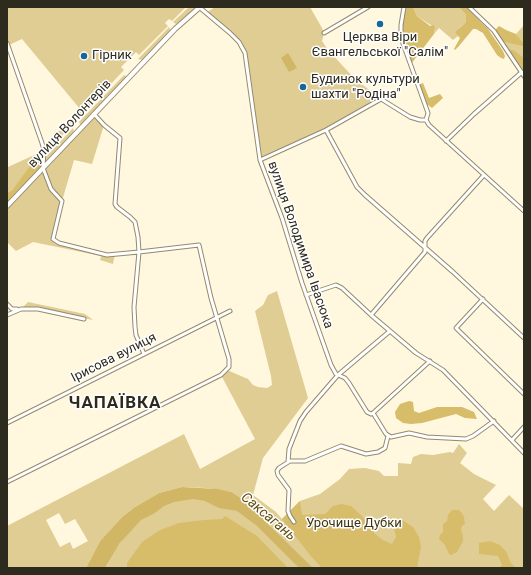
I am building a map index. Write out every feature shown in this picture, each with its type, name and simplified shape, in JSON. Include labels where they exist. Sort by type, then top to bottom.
[{"type":"street","name":"вулиця Волонтерів","points":[[7,206],[174,29],[199,7]]},
{"type":"street","name":"вулиця Володимира Івасюка","points":[[199,7],[230,33],[239,42],[245,53],[260,160],[282,218],[306,295],[331,365],[338,375],[345,378],[367,412],[371,414],[373,413],[388,436]]},
{"type":"street","points":[[324,33],[368,7]]},
{"type":"street","points":[[404,7],[401,38],[428,113],[426,120],[429,125],[446,141],[524,211]]},
{"type":"street","points":[[472,8],[494,31],[524,76]]},
{"type":"street","points":[[7,43],[44,150],[43,168],[51,189],[62,202],[53,237],[54,241],[107,255],[199,245],[230,363],[227,370],[221,375],[7,480]]},
{"type":"street","points":[[446,141],[522,72]]},
{"type":"street","points":[[260,160],[326,130],[381,99],[410,117],[426,120]]},
{"type":"street","points":[[94,114],[104,125],[120,138],[115,204],[135,222],[136,227],[139,252],[134,307],[135,327],[136,335],[144,354]]},
{"type":"street","points":[[326,130],[357,186],[365,195],[483,299],[524,338]]},
{"type":"street","points":[[371,315],[425,252],[425,241],[427,238],[484,175]]},
{"type":"street","points":[[306,295],[336,285],[342,288],[416,353],[443,370],[524,453]]},
{"type":"street","points":[[483,299],[456,328],[524,394]]},
{"type":"street","points":[[7,304],[12,309],[38,309],[84,319]]},
{"type":"street","points":[[7,315],[21,309]]},
{"type":"street","name":"Ірисова вулиця","points":[[7,423],[230,311]]},
{"type":"street","points":[[288,462],[289,449],[300,421],[306,412],[338,375],[390,331]]},
{"type":"street","points":[[373,413],[430,361]]},
{"type":"street","points":[[294,522],[288,511],[289,490],[278,475],[277,471],[288,462],[294,460],[301,462],[305,461],[341,446],[357,452],[372,454],[385,448],[388,436],[409,433],[427,437],[466,439],[494,422]]},
{"type":"street","points":[[512,440],[524,427]]},
{"type":"green space","name":"Гірник","points":[[7,7],[186,7],[172,21],[169,19],[165,23],[168,26],[139,55],[136,52],[121,67],[124,70],[82,115],[79,112],[80,109],[22,39],[9,45],[7,37]]},
{"type":"green space","points":[[189,7],[194,7],[194,9],[176,24],[173,22]]},
{"type":"green space","points":[[215,7],[310,7],[322,28],[324,33],[322,41],[328,50],[355,79],[381,99],[326,130],[260,160],[247,63],[239,42],[206,13]]},
{"type":"green space","points":[[405,7],[413,7],[417,16],[430,26],[434,25],[435,28],[434,34],[411,64],[403,38],[402,25]]},
{"type":"green space","points":[[413,7],[459,7],[466,15],[466,22],[455,33],[458,36],[453,40],[439,28],[434,34],[435,28],[417,16]]},
{"type":"green space","points":[[459,7],[466,7],[488,29],[503,51],[505,56],[504,59],[497,55],[483,33],[476,29],[473,29],[459,46],[455,50],[454,49],[460,38],[455,33],[466,22],[466,15]]},
{"type":"green space","points":[[524,25],[524,43],[516,34]]},
{"type":"green space","points":[[499,26],[516,34],[524,43],[524,47],[500,41],[494,31]]},
{"type":"green space","points":[[169,27],[171,31],[142,60],[138,59]]},
{"type":"green space","points":[[500,41],[524,47],[524,59],[505,49]]},
{"type":"green space","points":[[505,49],[513,50],[524,58],[524,76]]},
{"type":"green space","points":[[124,75],[127,77],[82,124],[80,124],[79,122]]},
{"type":"green space","points":[[423,83],[429,98],[440,94],[443,98],[432,108],[424,102],[418,85]]},
{"type":"green space","points":[[94,114],[104,125],[92,164],[74,160],[62,201],[54,241],[107,255],[115,254],[113,264],[100,260],[101,256],[33,242],[16,251],[7,242],[7,206]]},
{"type":"green space","points":[[70,121],[72,125],[48,150],[46,143]]},
{"type":"green space","points":[[73,128],[74,132],[47,161],[45,161],[45,158]]},
{"type":"green space","points":[[43,151],[43,158],[33,163],[12,190],[7,193],[7,165],[8,167]]},
{"type":"green space","points":[[43,158],[43,168],[7,206],[7,193],[12,190],[33,162]]},
{"type":"green space","name":"Урочище Дубки","points":[[277,291],[308,398],[263,458],[253,495],[276,512],[282,519],[300,501],[320,494],[340,479],[349,469],[365,468],[379,471],[384,476],[398,476],[398,463],[411,464],[413,457],[421,454],[433,455],[450,452],[453,453],[459,444],[467,453],[460,463],[474,474],[496,485],[483,499],[494,511],[509,495],[524,509],[524,568],[105,568],[120,543],[143,511],[176,499],[231,492],[207,488],[182,487],[159,493],[135,507],[122,517],[100,541],[86,568],[7,568],[7,526],[184,434],[200,469],[255,439],[221,375],[227,370],[248,379],[253,385],[258,387],[267,388],[272,385],[255,311],[263,305],[268,295]],"holes":[[[59,513],[65,524],[75,519],[88,541],[73,549],[70,542],[60,547],[46,520]]]},
{"type":"green space","points":[[28,302],[85,314],[93,320],[38,309],[21,309]]},
{"type":"green space","points":[[409,401],[413,402],[414,411],[419,413],[437,407],[462,407],[474,412],[477,419],[465,418],[456,414],[422,423],[403,423],[396,418],[395,412],[400,404]]},
{"type":"green space","name":"Урочище Дубки","points":[[300,501],[302,515],[325,514],[333,506],[342,504],[351,506],[361,515],[375,534],[392,544],[396,537],[393,524],[399,518],[413,527],[419,537],[421,547],[417,568],[322,568],[282,519]]},
{"type":"green space","points":[[452,510],[459,510],[461,512],[464,517],[465,524],[462,526],[461,530],[463,541],[457,552],[451,555],[439,539],[443,532],[443,524],[447,521],[448,515]]},
{"type":"green space","points":[[225,516],[257,536],[288,568],[127,568],[127,563],[142,542],[160,530],[179,523],[222,519]]},
{"type":"green space","points":[[490,541],[500,545],[507,553],[510,562],[516,568],[499,568],[502,565],[498,556],[479,554],[479,543]]},
{"type":"shaded area","points":[[288,53],[297,68],[289,72],[281,58]]},
{"type":"shaded area","points":[[182,487],[218,489],[231,492],[242,499],[313,568],[299,568],[257,526],[237,511],[219,508],[205,501],[193,499],[174,502],[164,506],[155,513],[141,520],[120,543],[105,568],[86,568],[100,541],[122,517],[135,507],[159,493]]},
{"type":"place","name":"Церква Віри Євангельської \"Салім\"","points":[[380,24]]},
{"type":"place","name":"Гірник","points":[[84,56]]},
{"type":"place","name":"Будинок культури шахти \"Родіна\"","points":[[303,87]]},
{"type":"district","name":"ЧАПАЇВКА","points":[[115,404]]},
{"type":"water label","name":"Саксагань","points":[[268,517]]}]
